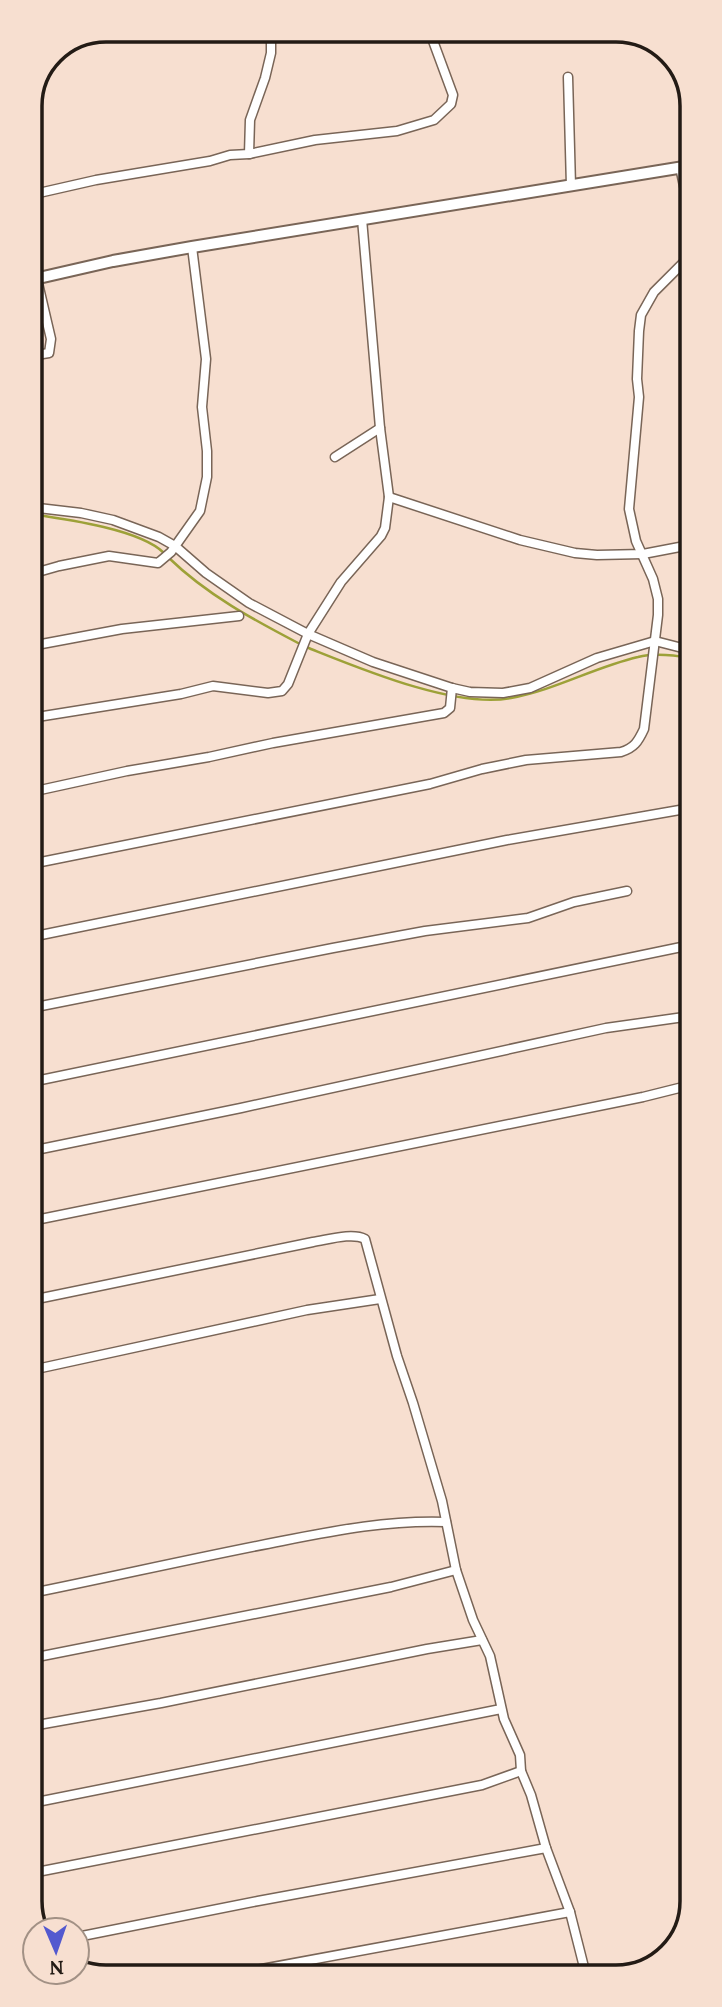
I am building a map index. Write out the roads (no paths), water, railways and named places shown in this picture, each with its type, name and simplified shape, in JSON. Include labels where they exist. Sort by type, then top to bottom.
[{"type":"main road","points":[[42,278],[113,261],[192,247],[680,168]]},
{"type":"street","points":[[248,154],[250,120],[265,78],[271,42]]},
{"type":"street","points":[[42,192],[315,140],[397,131],[434,120],[450,104],[453,95],[433,42]]},
{"type":"street","points":[[568,77],[571,186]]},
{"type":"street","points":[[42,716],[213,687],[268,693],[282,691],[288,684],[308,635],[341,582],[385,528],[388,497],[362,219]]},
{"type":"street","points":[[42,571],[109,556],[158,563],[170,552],[200,511],[207,477],[202,407],[206,359],[192,247]]},
{"type":"street","points":[[42,862],[430,784],[526,760],[621,752],[632,748],[643,729],[658,598],[653,579],[636,541],[629,509],[639,397],[641,315],[658,286],[680,265]]},
{"type":"street","points":[[42,308],[51,339],[49,353],[42,355]]},
{"type":"street","points":[[335,457],[380,428]]},
{"type":"street","points":[[388,497],[551,548],[597,555],[643,554],[680,547]]},
{"type":"street","points":[[42,508],[113,520],[159,537],[170,552],[249,603],[308,635],[373,662],[470,692],[503,694],[530,688],[597,658],[654,650],[680,650]]},
{"type":"street","points":[[42,644],[122,629],[239,616]]},
{"type":"street","points":[[42,790],[273,743],[444,713],[450,708],[452,688]]},
{"type":"street","points":[[42,935],[507,840],[680,810]]},
{"type":"street","points":[[42,1006],[399,936],[528,918],[574,901],[627,891]]},
{"type":"street","points":[[42,1080],[680,947]]},
{"type":"street","points":[[42,1149],[606,1028],[680,1018]]},
{"type":"street","points":[[42,1218],[680,1088]]},
{"type":"street","points":[[42,1298],[313,1242],[361,1237],[365,1240],[446,1521],[456,1570],[490,1656],[501,1709],[520,1755],[521,1770],[570,1912],[583,1965]]},
{"type":"street","points":[[42,1368],[307,1310],[380,1299]]},
{"type":"street","points":[[42,1591],[366,1525],[446,1521]]},
{"type":"street","points":[[42,1656],[391,1587],[456,1570]]},
{"type":"street","points":[[42,1724],[482,1640]]},
{"type":"street","points":[[42,1801],[501,1709]]},
{"type":"street","points":[[42,1871],[482,1785],[521,1770]]},
{"type":"street","points":[[91,1934],[546,1848]]},
{"type":"street","points":[[283,1965],[570,1912]]},
{"type":"waterway","points":[[42,516],[120,531],[138,537],[164,553]]},
{"type":"waterway","points":[[169,558],[215,595],[300,644]]},
{"type":"waterway","points":[[306,647],[407,684],[463,698],[488,700],[527,694],[606,666],[644,656],[680,657]]}]
